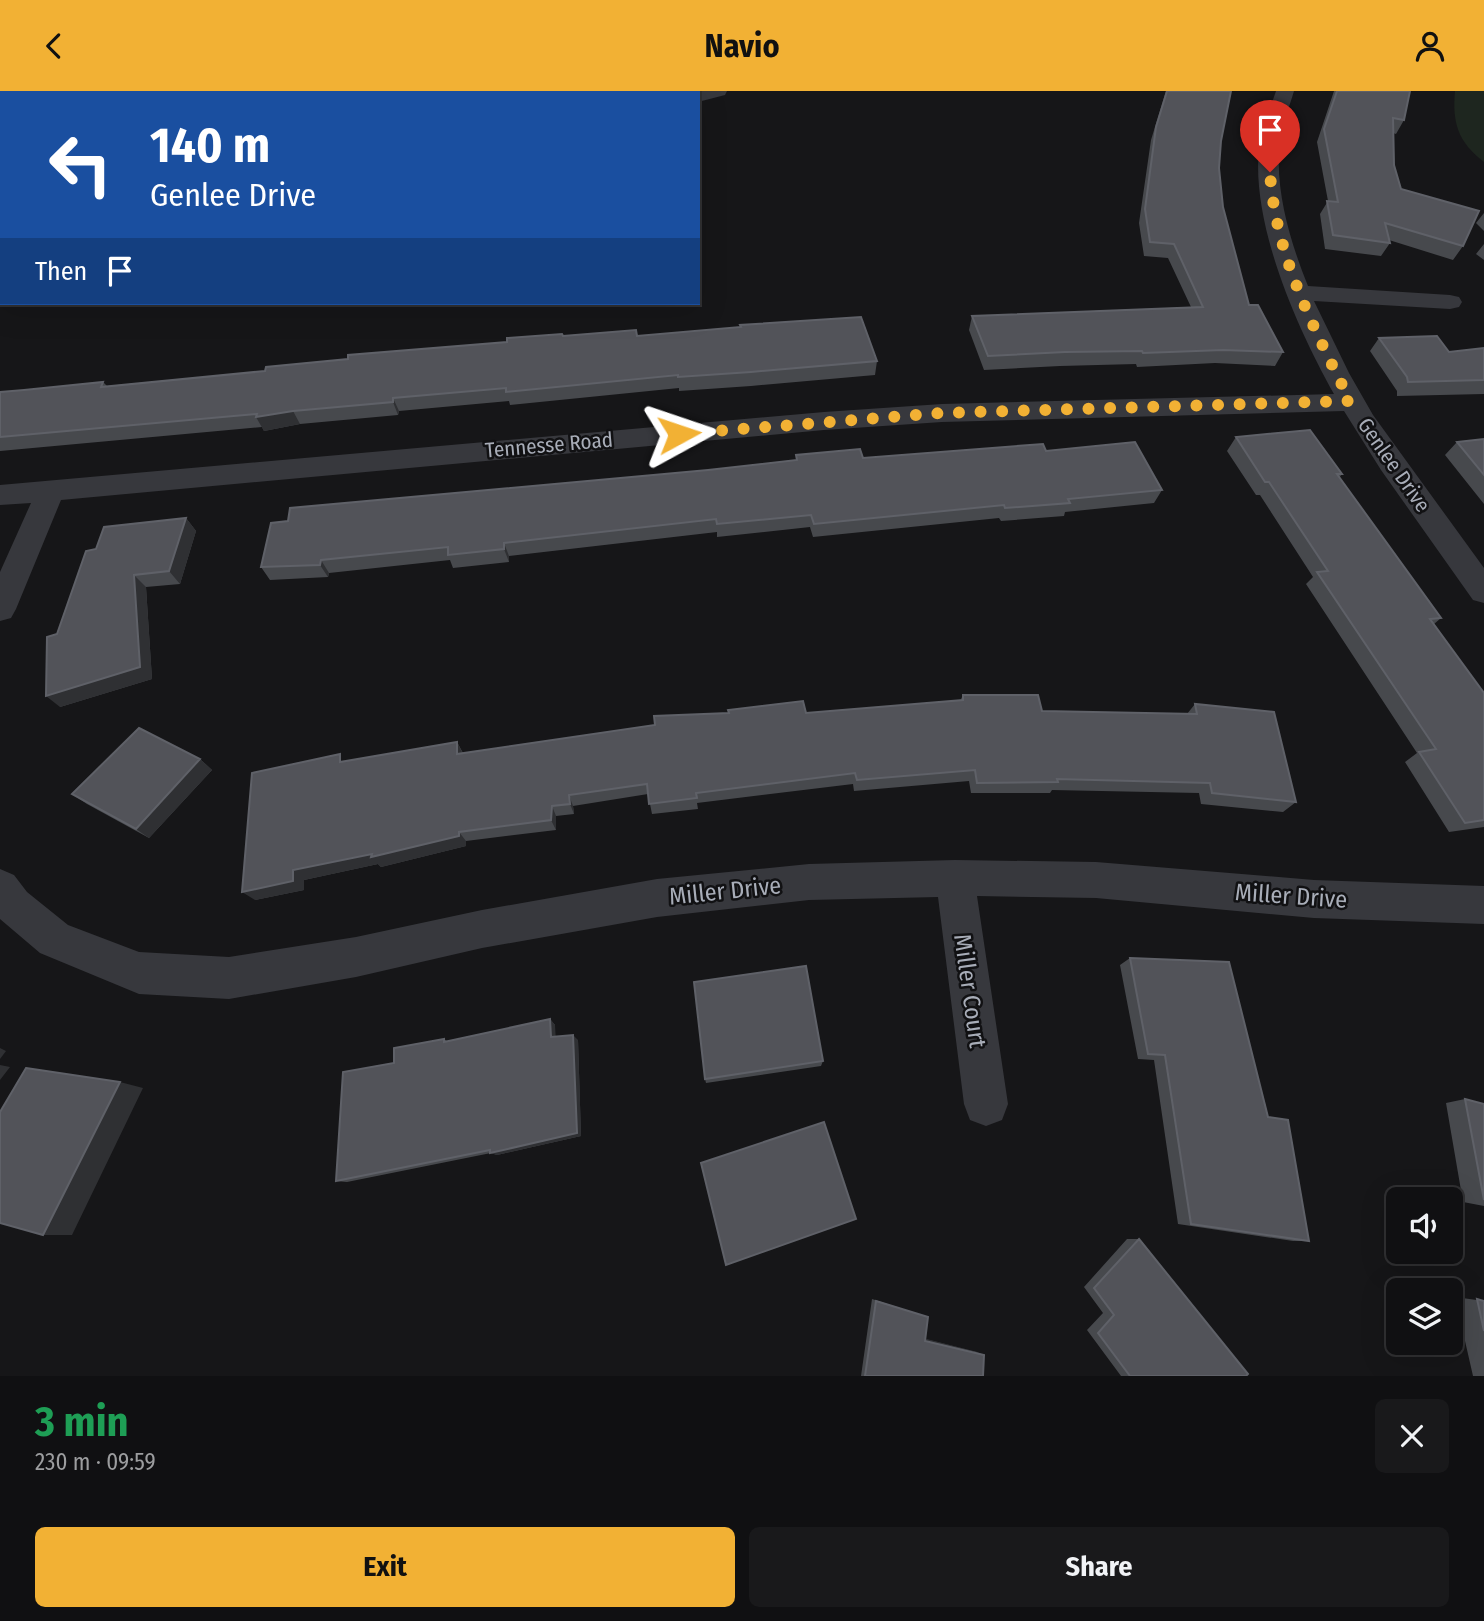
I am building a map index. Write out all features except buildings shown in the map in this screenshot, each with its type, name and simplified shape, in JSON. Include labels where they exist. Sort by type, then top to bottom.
[{"type":"street","points":[[700,96],[718,91]]},
{"type":"street","name":"Genlee Drive","points":[[1285,91],[1269,147],[1271,196],[1286,258],[1298,293],[1350,401],[1381,449],[1484,591]]},
{"type":"street","points":[[1298,293],[1450,302]]},
{"type":"street","name":"Tennesse Road","points":[[0,495],[824,421],[942,413],[1350,401]]},
{"type":"street","points":[[0,609],[50,491]]},
{"type":"street","name":"Miller Drive","points":[[0,888],[13,905],[54,940],[139,973],[229,978],[356,957],[482,929],[657,898],[809,882],[955,878],[1096,880],[1314,899],[1484,905]]},
{"type":"street","name":"Miller Court","points":[[955,878],[986,1104]]},
{"type":"shaded area","points":[[1455,91],[1484,91],[1484,162],[1468,147],[1459,131],[1455,113]]},
{"type":"route","points":[[679,434],[942,413],[1350,401],[1307,314],[1286,258],[1271,196],[1270,172]]}]
